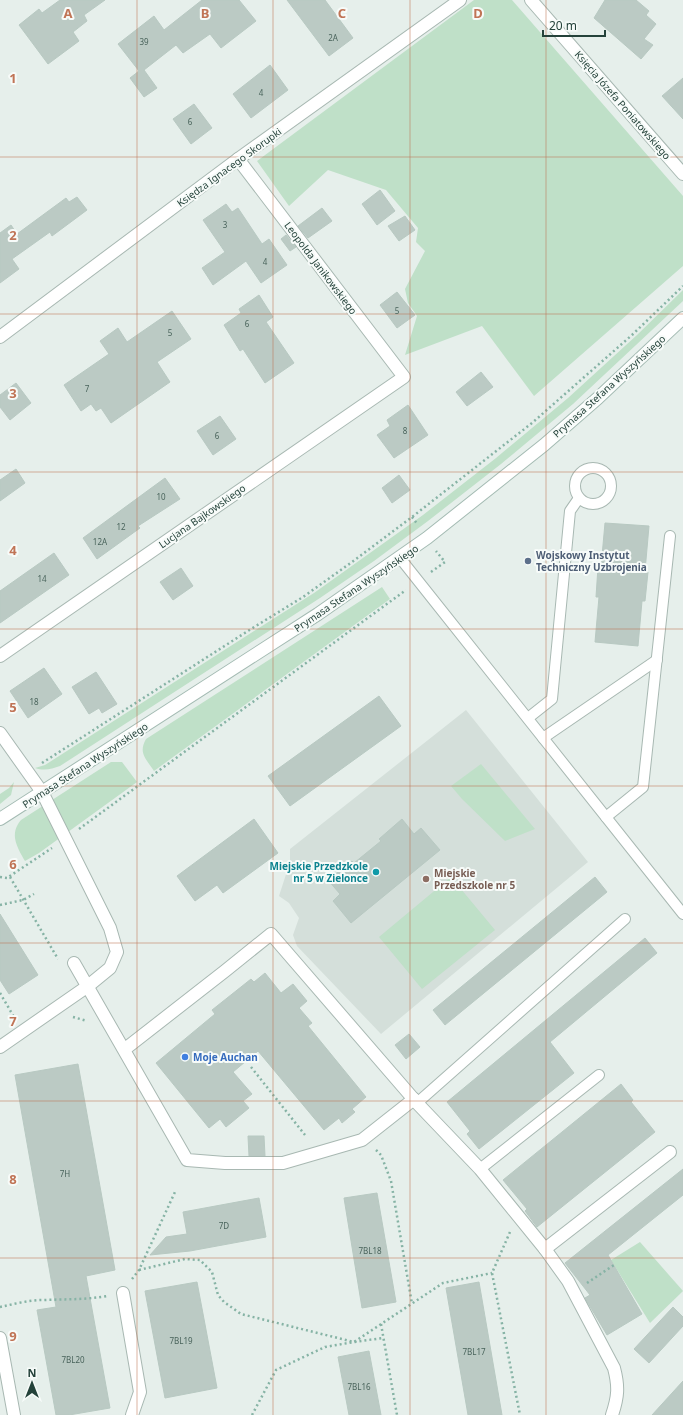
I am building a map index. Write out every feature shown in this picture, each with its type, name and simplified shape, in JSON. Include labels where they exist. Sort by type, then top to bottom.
[{"type":"street","name":"Księdza Ignacego Skorupki","points":[[0,338],[238,159],[460,0]]},
{"type":"street","name":"Księcia Józefa Poniatowskiego","points":[[531,0],[683,174]]},
{"type":"street","name":"Leopolda Janikowskiego","points":[[238,159],[404,376]]},
{"type":"street","name":"Prymasa Stefana Wyszyńskiego","points":[[0,819],[318,614],[400,558],[544,445],[598,398],[683,318]]},
{"type":"street","name":"Lucjana Bajkowskiego","points":[[0,656],[404,376]]},
{"type":"street","points":[[0,733],[42,792],[110,928],[117,952],[110,968],[88,986],[0,1047]]},
{"type":"street","points":[[125,1049],[226,971],[271,934],[416,1101],[480,1169],[545,1249],[568,1281],[614,1368],[618,1383],[617,1399],[612,1415]]},
{"type":"street","points":[[74,962],[187,1160],[225,1163],[283,1163],[362,1140],[416,1101]]},
{"type":"street","points":[[545,1249],[670,1152]]},
{"type":"street","points":[[123,1293],[140,1392],[132,1415]]},
{"type":"street","points":[[0,1338],[14,1415]]},
{"type":"lane","points":[[528,718],[552,699],[570,511],[579,498]]},
{"type":"lane","points":[[606,817],[643,788],[670,536]]},
{"type":"lane","points":[[400,558],[683,914]]},
{"type":"lane","points":[[543,738],[657,660]]},
{"type":"lane","points":[[416,1101],[624,919]]},
{"type":"lane","points":[[480,1169],[599,1075]]},
{"type":"path","points":[[36,764],[44,763],[303,597],[412,517],[532,423],[621,345],[683,286]]},
{"type":"path","points":[[412,517],[419,527]]},
{"type":"path","points":[[78,829],[445,562],[434,548]]},
{"type":"path","points":[[0,877],[10,877],[53,848]]},
{"type":"path","points":[[10,877],[59,961]]},
{"type":"path","points":[[0,905],[23,900],[34,894]]},
{"type":"path","points":[[0,993],[23,1031]]},
{"type":"path","points":[[251,1068],[305,1135]]},
{"type":"path","points":[[366,1137],[381,1155],[391,1181],[412,1304]]},
{"type":"path","points":[[175,1192],[139,1270],[185,1260],[200,1260],[212,1272],[218,1295],[224,1302],[241,1314],[354,1342],[443,1283],[492,1273]]},
{"type":"path","points":[[518,1216],[492,1273],[520,1415]]},
{"type":"path","points":[[574,1292],[614,1265]]},
{"type":"path","points":[[0,1307],[43,1300],[91,1299],[123,1293]]},
{"type":"path","points":[[381,1324],[397,1415]]},
{"type":"path","points":[[252,1415],[276,1370],[325,1346],[383,1338]]},
{"type":"shaded area","name":"Miejskie Przedszkole nr 5","points":[[466,710],[588,862],[381,1034],[297,946],[293,935],[299,918],[289,903],[279,896],[290,862],[290,849]]},
{"type":"green space","points":[[474,0],[512,0],[683,196],[683,266],[534,396],[482,326],[405,355],[417,316],[408,303],[405,289],[425,251],[416,242],[418,228],[386,190],[328,170],[289,206],[257,161]]},
{"type":"green space","points":[[683,290],[683,301],[573,404],[501,464],[374,561],[320,598],[60,766],[48,769],[35,768],[45,765],[314,593],[423,515],[496,458],[568,398],[637,335]]},
{"type":"green space","points":[[382,587],[390,599],[154,771],[143,752],[146,739]]},
{"type":"green space","points":[[111,762],[122,762],[137,782],[39,853],[25,861],[17,846],[15,835],[17,825],[21,820]]},
{"type":"green space","points":[[481,764],[535,829],[505,841],[462,799],[451,786]]},
{"type":"green space","points":[[14,782],[11,795],[0,804],[0,794],[9,788]]},
{"type":"green space","points":[[451,877],[495,930],[422,989],[379,937]]},
{"type":"green space","points":[[640,1242],[683,1291],[650,1323],[611,1260]]},
{"type":"building","points":[[60,0],[105,0],[84,15],[87,21],[73,32],[79,41],[48,64],[19,25],[39,9],[42,13]]},
{"type":"building","points":[[202,0],[239,0],[256,21],[221,48],[210,34],[183,53],[176,45],[144,70],[157,88],[144,97],[130,78],[139,71],[118,44],[154,16],[164,30]]},
{"type":"building","points":[[287,0],[325,0],[353,38],[329,56]]},
{"type":"building","points":[[605,0],[636,0],[649,11],[646,15],[656,24],[644,39],[653,45],[641,59],[594,18]]},
{"type":"building","points":[[270,65],[288,90],[251,118],[233,94]]},
{"type":"building","points":[[683,78],[683,119],[662,96]]},
{"type":"building","points":[[194,104],[212,128],[191,144],[173,119]]},
{"type":"building","points":[[380,190],[395,211],[377,225],[362,204]]},
{"type":"building","points":[[77,197],[87,210],[52,236],[50,232],[12,259],[19,269],[0,283],[0,233],[11,225],[17,234],[66,198],[69,202]]},
{"type":"building","points":[[226,204],[232,212],[238,208],[262,244],[269,239],[287,265],[261,283],[246,261],[213,285],[202,268],[225,252],[203,220]]},
{"type":"building","points":[[322,208],[332,221],[308,238],[298,226]]},
{"type":"building","points":[[405,216],[415,230],[399,241],[388,226]]},
{"type":"building","points":[[286,235],[296,247],[290,251],[281,239]]},
{"type":"building","points":[[397,292],[415,315],[397,328],[380,305]]},
{"type":"building","points":[[259,295],[273,317],[266,322],[294,363],[265,383],[243,349],[240,351],[224,325],[241,313],[239,309]]},
{"type":"building","points":[[172,311],[191,339],[157,362],[170,382],[111,423],[101,408],[96,411],[91,404],[81,411],[64,385],[109,354],[100,341],[118,328],[127,342]]},
{"type":"building","points":[[481,372],[493,387],[467,406],[456,392]]},
{"type":"building","points":[[16,383],[31,403],[10,420],[0,407],[0,395]]},
{"type":"building","points":[[408,405],[428,435],[394,458],[377,435],[390,426],[387,420]]},
{"type":"building","points":[[220,416],[236,439],[213,455],[197,431]]},
{"type":"building","points":[[16,469],[25,483],[0,501],[0,480]]},
{"type":"building","points":[[399,475],[410,490],[392,503],[382,488]]},
{"type":"building","points":[[165,478],[180,499],[138,526],[140,528],[97,559],[83,538]]},
{"type":"building","points":[[605,523],[649,526],[645,571],[648,572],[645,601],[642,601],[638,646],[595,642],[599,597],[596,597],[598,567],[601,567]]},
{"type":"building","points":[[54,553],[69,575],[0,623],[0,591]]},
{"type":"building","points":[[181,568],[193,586],[173,600],[160,582]]},
{"type":"building","points":[[44,668],[62,694],[28,718],[10,691]]},
{"type":"building","points":[[96,672],[117,704],[102,713],[99,708],[89,714],[72,687]]},
{"type":"building","points":[[379,696],[401,726],[290,806],[268,776]]},
{"type":"building","points":[[254,819],[278,853],[223,893],[217,885],[195,901],[177,876]]},
{"type":"building","name":"Miejskie Przedzkole nr 5 w Zielonce","points":[[402,819],[414,834],[421,828],[440,850],[351,923],[333,901],[340,894],[328,880],[352,861],[354,863],[381,841],[379,839]]},
{"type":"building","points":[[595,877],[607,892],[445,1025],[433,1010]]},
{"type":"building","points":[[0,914],[38,975],[9,994],[0,980]]},
{"type":"building","points":[[645,938],[657,953],[550,1042],[574,1073],[479,1149],[467,1134],[470,1131],[447,1102]]},
{"type":"building","points":[[265,973],[281,993],[293,984],[307,1001],[299,1008],[312,1023],[308,1026],[366,1097],[352,1109],[355,1112],[342,1123],[339,1118],[324,1130],[258,1051],[233,1072],[252,1094],[243,1101],[249,1108],[226,1127],[220,1119],[209,1128],[156,1063],[215,1014],[212,1010],[251,979],[254,982]]},
{"type":"building","points":[[409,1034],[420,1047],[406,1059],[395,1045]]},
{"type":"building","points":[[78,1064],[115,1270],[86,1276],[110,1408],[69,1415],[56,1415],[37,1310],[56,1307],[15,1075]]},
{"type":"building","points":[[621,1084],[633,1100],[631,1102],[655,1132],[537,1227],[525,1211],[527,1209],[503,1180]]},
{"type":"building","points":[[248,1136],[264,1136],[265,1156],[249,1156]]},
{"type":"building","points":[[683,1169],[683,1195],[608,1255],[642,1314],[607,1335],[585,1298],[590,1295],[565,1263]]},
{"type":"building","points":[[377,1193],[396,1302],[362,1308],[344,1198]]},
{"type":"building","points":[[259,1198],[266,1237],[190,1251],[150,1255],[166,1237],[187,1234],[183,1212]]},
{"type":"building","points":[[197,1282],[217,1388],[165,1398],[145,1291]]},
{"type":"building","points":[[479,1282],[502,1415],[468,1415],[446,1288]]},
{"type":"building","points":[[673,1307],[683,1317],[683,1326],[649,1363],[634,1349]]},
{"type":"building","points":[[369,1351],[381,1415],[349,1415],[338,1357]]},
{"type":"building","points":[[683,1381],[683,1415],[652,1415]]},
{"type":"place","name":"Wojskowy Instytut Techniczny Uzbrojenia","points":[[528,561]]},
{"type":"place","name":"Miejskie Przedzkole nr 5 w Zielonce","points":[[376,872]]},
{"type":"place","name":"Miejskie Przedszkole nr 5","points":[[426,879]]},
{"type":"place","name":"Moje Auchan","points":[[185,1057]]}]
